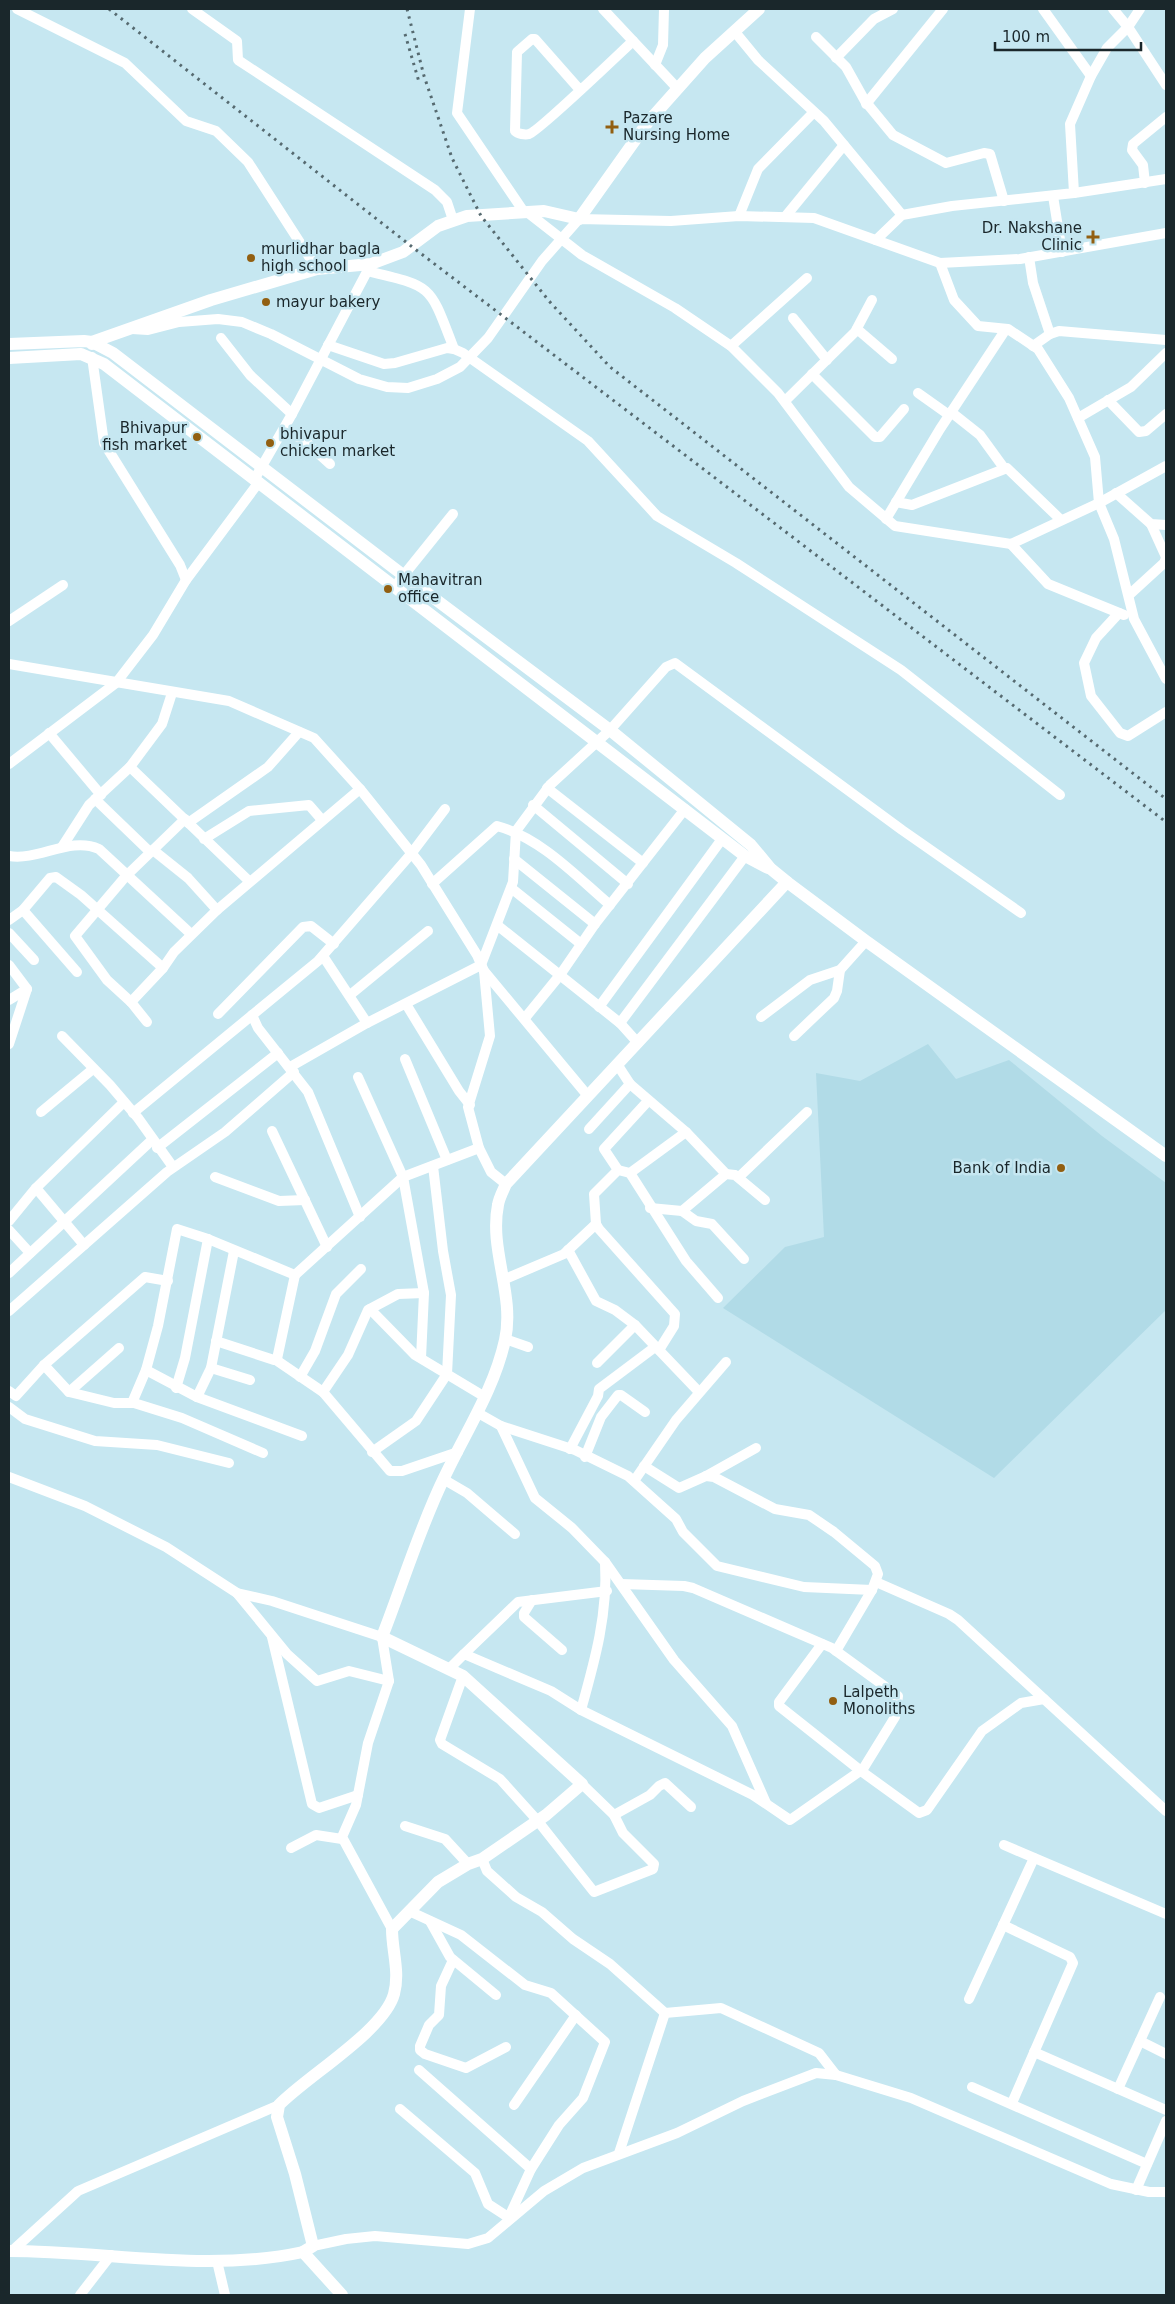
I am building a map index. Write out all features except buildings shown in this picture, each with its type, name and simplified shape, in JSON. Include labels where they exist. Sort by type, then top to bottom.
[{"type":"main road","points":[[9,344],[66,341],[92,342],[211,300],[317,269],[369,267],[403,252],[438,226],[467,216],[544,211],[579,219],[648,122],[705,58],[759,9]]},
{"type":"main road","points":[[92,342],[92,357]]},
{"type":"main road","points":[[92,342],[113,353],[403,575],[610,730],[751,845],[771,869],[866,942],[1166,1156]]},
{"type":"main road","points":[[9,358],[71,353],[92,357],[257,481],[722,839],[745,856],[771,869]]},
{"type":"main road","points":[[342,2295],[308,2249],[295,2174],[277,2117],[279,2105],[335,2059],[387,2010],[394,1994],[397,1965],[392,1929],[438,1882],[482,1858],[537,1820],[582,1784],[463,1676],[382,1637],[443,1479],[478,1413],[499,1362],[506,1339],[509,1316],[505,1279],[497,1236],[498,1205],[506,1184],[787,882]]},
{"type":"main road","points":[[10,2251],[111,2255],[193,2262],[287,2255],[308,2249]]},
{"type":"street","points":[[17,9],[125,63],[186,121],[216,131],[248,162],[317,269]]},
{"type":"street","points":[[192,9],[237,41],[238,60],[434,190],[447,202],[453,220]]},
{"type":"street","points":[[470,9],[457,112],[526,212],[582,255],[674,308],[731,346],[785,402],[849,487],[899,528],[1011,544],[1098,503],[1166,466]]},
{"type":"street","points":[[602,9],[678,89]]},
{"type":"street","points":[[655,65],[663,45],[664,9]]},
{"type":"street","points":[[836,58],[874,19],[893,9]]},
{"type":"street","points":[[866,104],[943,9]]},
{"type":"street","points":[[1043,9],[1090,76]]},
{"type":"street","points":[[1113,9],[1128,27],[1166,85]]},
{"type":"street","points":[[1074,193],[1070,124],[1090,76],[1107,48],[1128,27],[1136,11]]},
{"type":"street","points":[[735,32],[758,60],[813,113],[824,121],[902,215]]},
{"type":"street","points":[[816,37],[847,68],[866,104],[896,138],[946,163],[984,153],[990,154],[1004,201]]},
{"type":"street","points":[[580,90],[532,39],[516,54],[515,131],[518,134],[531,134],[580,90],[633,41]]},
{"type":"street","points":[[739,216],[758,170],[813,113]]},
{"type":"street","points":[[1145,183],[1143,165],[1132,150],[1133,144],[1166,117]]},
{"type":"street","points":[[785,217],[844,145]]},
{"type":"street","points":[[876,240],[902,215],[1053,196],[1166,179]]},
{"type":"street","points":[[1053,196],[1062,252]]},
{"type":"street","points":[[128,329],[148,330],[179,322],[218,319],[242,322],[271,334],[359,379],[386,387],[408,388],[437,379],[469,357],[499,322],[557,243],[579,219],[671,221],[739,216],[814,218],[940,263],[1028,258],[1166,234]]},
{"type":"street","points":[[1028,258],[1033,283],[1050,334]]},
{"type":"street","points":[[940,263],[954,300],[978,326],[1006,329],[1038,349],[1069,398],[1095,457],[1098,503],[1114,539],[1134,619],[1166,679]]},
{"type":"street","points":[[9,764],[116,683],[153,635],[186,580],[257,481],[369,267],[414,282],[423,287],[436,302],[454,349]]},
{"type":"street","points":[[731,346],[807,278]]},
{"type":"street","points":[[785,402],[857,329],[872,300]]},
{"type":"street","points":[[793,318],[827,360]]},
{"type":"street","points":[[857,329],[892,359]]},
{"type":"street","points":[[886,519],[950,414],[1006,329]]},
{"type":"street","points":[[1033,346],[1050,334],[1058,331],[1166,340]]},
{"type":"street","points":[[221,338],[250,375],[292,414]]},
{"type":"street","points":[[328,345],[384,364],[395,363],[447,348],[454,349],[469,357],[588,441],[656,516],[736,563],[901,670],[1060,795]]},
{"type":"street","points":[[1078,418],[1131,387],[1166,353]]},
{"type":"street","points":[[92,357],[104,443],[180,565],[186,580]]},
{"type":"street","points":[[812,374],[875,437],[880,437],[904,409]]},
{"type":"street","points":[[918,393],[980,435],[1004,468],[1011,471],[1060,520]]},
{"type":"street","points":[[1108,400],[1139,432],[1146,431],[1166,414]]},
{"type":"street","points":[[285,428],[307,443],[330,464]]},
{"type":"street","points":[[896,502],[912,505],[1004,468]]},
{"type":"street","points":[[1116,493],[1151,524],[1166,558],[1164,563],[1129,595]]},
{"type":"street","points":[[394,588],[453,514]]},
{"type":"street","points":[[1151,524],[1166,525]]},
{"type":"street","points":[[1011,544],[1048,584],[1134,619]]},
{"type":"street","points":[[9,621],[63,585]]},
{"type":"street","points":[[1119,613],[1096,638],[1085,660],[1091,696],[1120,733],[1128,736],[1166,712]]},
{"type":"street","points":[[9,664],[172,693],[229,701],[314,738],[360,789],[421,865],[477,956],[482,968],[490,1036],[468,1107],[479,1148],[491,1172],[506,1184]]},
{"type":"street","points":[[9,1311],[172,1167],[225,1132],[292,1069],[367,1024],[482,968],[511,888],[516,831],[533,805],[548,788],[610,730],[666,667],[671,664],[678,664],[894,824],[1021,913]]},
{"type":"street","points":[[62,847],[88,807],[130,767],[166,718],[172,693]]},
{"type":"street","points":[[147,1022],[131,1002],[107,980],[75,937],[75,934],[126,876],[152,851],[187,821],[268,767],[299,732]]},
{"type":"street","points":[[49,733],[98,797],[152,851],[188,878],[217,910]]},
{"type":"street","points":[[130,767],[165,803],[187,821],[249,881]]},
{"type":"street","points":[[548,788],[643,863]]},
{"type":"street","points":[[131,1002],[191,934],[249,881],[360,789]]},
{"type":"street","points":[[204,839],[252,810],[309,805],[322,820]]},
{"type":"street","points":[[533,805],[628,884]]},
{"type":"street","points":[[525,1018],[560,974],[595,924],[685,809]]},
{"type":"street","points":[[133,1113],[323,956],[411,854],[445,810]]},
{"type":"street","points":[[432,884],[494,827],[516,831],[549,854],[610,905]]},
{"type":"street","points":[[599,1007],[722,839]]},
{"type":"street","points":[[11,858],[62,847],[88,844],[99,849],[126,876],[191,934]]},
{"type":"street","points":[[620,1023],[745,856]]},
{"type":"street","points":[[514,858],[595,924]]},
{"type":"street","points":[[9,920],[23,910],[54,877],[98,910],[163,968]]},
{"type":"street","points":[[511,888],[581,944]]},
{"type":"street","points":[[23,910],[76,972]]},
{"type":"street","points":[[497,925],[620,1023],[638,1043]]},
{"type":"street","points":[[218,1014],[302,927],[312,926],[334,944]]},
{"type":"street","points":[[350,995],[428,931]]},
{"type":"street","points":[[9,933],[34,960]]},
{"type":"street","points":[[762,1017],[810,980],[840,970],[866,942]]},
{"type":"street","points":[[323,956],[367,1024]]},
{"type":"street","points":[[9,965],[27,989]]},
{"type":"street","points":[[482,968],[588,1096]]},
{"type":"street","points":[[794,1036],[834,998],[840,970]]},
{"type":"street","points":[[9,1000],[27,989]]},
{"type":"street","points":[[9,1044],[27,989]]},
{"type":"street","points":[[406,1004],[459,1091],[470,1105]]},
{"type":"street","points":[[252,1015],[258,1028],[292,1069],[308,1092],[360,1217]]},
{"type":"street","points":[[62,1036],[124,1102],[172,1167]]},
{"type":"street","points":[[9,1273],[154,1144],[278,1053]]},
{"type":"street","points":[[405,1059],[448,1160]]},
{"type":"street","points":[[617,1064],[630,1084],[648,1102],[686,1132],[726,1174],[735,1175],[765,1200]]},
{"type":"street","points":[[41,1112],[92,1068]]},
{"type":"street","points":[[358,1077],[403,1176],[424,1294],[421,1358]]},
{"type":"street","points":[[589,1130],[630,1084]]},
{"type":"street","points":[[9,1221],[36,1188],[124,1102]]},
{"type":"street","points":[[648,1102],[604,1149],[618,1170],[630,1173],[650,1208],[686,1261],[718,1298]]},
{"type":"street","points":[[739,1178],[807,1112]]},
{"type":"street","points":[[272,1131],[328,1247]]},
{"type":"street","points":[[630,1173],[686,1132]]},
{"type":"street","points":[[276,1360],[295,1275],[328,1247],[403,1176],[479,1148]]},
{"type":"street","points":[[372,1452],[416,1421],[447,1374],[451,1295],[443,1251],[433,1166]]},
{"type":"street","points":[[570,1449],[598,1396],[599,1389],[659,1349],[674,1326],[675,1314],[596,1224],[594,1194],[618,1170]]},
{"type":"street","points":[[682,1212],[726,1174]]},
{"type":"street","points":[[215,1177],[279,1201],[305,1200]]},
{"type":"street","points":[[36,1188],[67,1222],[84,1245]]},
{"type":"street","points":[[650,1208],[682,1212],[696,1221],[712,1224],[744,1260]]},
{"type":"street","points":[[505,1279],[568,1250],[596,1224]]},
{"type":"street","points":[[132,1403],[146,1370],[168,1281],[176,1229],[208,1239],[295,1275]]},
{"type":"street","points":[[9,1230],[30,1253]]},
{"type":"street","points":[[176,1388],[185,1358],[208,1239]]},
{"type":"street","points":[[568,1250],[596,1301],[615,1310],[635,1325],[659,1349],[669,1363],[699,1392]]},
{"type":"street","points":[[197,1397],[211,1368],[234,1251]]},
{"type":"street","points":[[300,1376],[315,1351],[336,1294],[362,1270]]},
{"type":"street","points":[[9,1391],[16,1396],[44,1365],[145,1278],[168,1281]]},
{"type":"street","points":[[323,1392],[345,1361],[364,1316],[370,1309],[398,1294],[424,1294]]},
{"type":"street","points":[[370,1309],[421,1358],[485,1397]]},
{"type":"street","points":[[597,1363],[635,1325]]},
{"type":"street","points":[[506,1339],[528,1347]]},
{"type":"street","points":[[216,1341],[276,1360],[323,1392],[386,1468],[396,1472],[458,1452]]},
{"type":"street","points":[[68,1392],[118,1348]]},
{"type":"street","points":[[632,1479],[644,1466],[676,1420],[726,1362]]},
{"type":"street","points":[[44,1365],[68,1392],[114,1403],[132,1403],[182,1418],[263,1453]]},
{"type":"street","points":[[211,1368],[250,1380]]},
{"type":"street","points":[[146,1370],[176,1388],[197,1397],[302,1436]]},
{"type":"street","points":[[585,1457],[601,1417],[618,1395],[621,1395],[646,1412]]},
{"type":"street","points":[[9,1407],[25,1419],[95,1441],[157,1445],[229,1463]]},
{"type":"street","points":[[478,1413],[500,1426],[570,1449],[632,1479],[676,1519],[683,1532],[717,1566],[804,1587],[874,1586],[953,1616],[1166,1812]]},
{"type":"street","points":[[500,1426],[535,1498],[576,1531],[605,1562],[674,1660],[732,1726],[767,1804]]},
{"type":"street","points":[[644,1466],[676,1488],[706,1476],[756,1448]]},
{"type":"street","points":[[706,1476],[714,1477],[773,1508],[809,1515],[834,1532],[875,1566],[878,1574],[874,1586],[836,1651]]},
{"type":"street","points":[[9,1477],[84,1506],[166,1547],[237,1593],[287,1654],[317,1681],[349,1671],[389,1681]]},
{"type":"street","points":[[443,1479],[467,1493],[515,1534]]},
{"type":"street","points":[[581,1710],[601,1638],[607,1591],[605,1562]]},
{"type":"street","points":[[464,1654],[551,1691],[581,1710],[753,1795],[790,1820],[861,1771],[895,1717],[898,1696],[836,1651],[822,1644],[688,1586],[621,1584]]},
{"type":"street","points":[[449,1669],[518,1602],[607,1591]]},
{"type":"street","points":[[237,1593],[272,1601],[382,1637],[389,1681],[368,1743],[358,1795],[342,1839],[392,1929]]},
{"type":"street","points":[[532,1600],[524,1617],[562,1650]]},
{"type":"street","points":[[272,1637],[312,1804],[319,1808],[358,1795]]},
{"type":"street","points":[[822,1644],[779,1704],[914,1812],[927,1810],[982,1731],[1021,1703],[1044,1698]]},
{"type":"street","points":[[463,1676],[440,1742],[500,1779],[537,1820],[594,1892],[654,1867],[654,1864],[623,1833],[614,1815],[582,1784]]},
{"type":"street","points":[[614,1815],[650,1795],[665,1783],[691,1808]]},
{"type":"street","points":[[405,1826],[445,1839],[468,1864]]},
{"type":"street","points":[[291,1848],[316,1835],[342,1839]]},
{"type":"street","points":[[1004,1845],[1166,1914]]},
{"type":"street","points":[[482,1858],[488,1871],[516,1898],[542,1912],[572,1939],[610,1964],[665,2013],[722,2008],[819,2053],[836,2075]]},
{"type":"street","points":[[969,1999],[1034,1858]]},
{"type":"street","points":[[409,1911],[463,1936],[525,1985],[551,1993],[602,2038],[605,2045],[583,2098],[558,2125],[531,2169],[507,2220]]},
{"type":"street","points":[[430,1921],[453,1960],[496,1995]]},
{"type":"street","points":[[1004,1925],[1072,1960],[1012,2103]]},
{"type":"street","points":[[453,1960],[442,1984],[439,2015],[429,2025],[420,2050],[425,2054],[466,2068],[506,2047]]},
{"type":"street","points":[[1118,2089],[1160,1997]]},
{"type":"street","points":[[619,2153],[665,2013]]},
{"type":"street","points":[[514,2105],[576,2015]]},
{"type":"street","points":[[1140,2041],[1166,2054]]},
{"type":"street","points":[[1034,2052],[1166,2110]]},
{"type":"street","points":[[419,2070],[531,2169]]},
{"type":"street","points":[[308,2249],[346,2239],[375,2236],[468,2244],[488,2238],[529,2202],[561,2180],[619,2153],[677,2133],[743,2101],[816,2073],[836,2075],[911,2098],[1111,2184],[1136,2190],[1166,2192]]},
{"type":"street","points":[[972,2087],[1147,2164]]},
{"type":"street","points":[[10,2251],[78,2190],[279,2105]]},
{"type":"street","points":[[400,2109],[474,2173],[488,2204],[507,2220]]},
{"type":"street","points":[[1136,2190],[1166,2121]]},
{"type":"street","points":[[80,2295],[111,2255]]},
{"type":"street","points":[[217,2261],[225,2295]]},
{"type":"shaded area","points":[[928,1044],[956,1079],[1009,1060],[1102,1136],[1166,1183],[1166,1310],[994,1478],[723,1308],[785,1247],[824,1237],[816,1073],[860,1081]]},
{"type":"railway","points":[[109,9],[411,246],[1166,822]]},
{"type":"railway","points":[[407,9],[424,76],[452,158],[481,216],[549,301],[610,367],[1166,799]]},
{"type":"railway","points":[[405,34],[419,82]]},
{"type":"place","name":"Pazare Nursing Home","points":[[612,127]]},
{"type":"place","name":"Dr. Nakshane Clinic","points":[[1093,237]]},
{"type":"place","name":"murlidhar bagla high school","points":[[251,258]]},
{"type":"place","name":"mayur bakery","points":[[266,302]]},
{"type":"place","name":"Bhivapur fish market","points":[[197,437]]},
{"type":"place","name":"bhivapur chicken market","points":[[270,443]]},
{"type":"place","name":"Mahavitran office","points":[[388,589]]},
{"type":"place","name":"Bank of India","points":[[1061,1168]]},
{"type":"place","name":"Lalpeth Monoliths","points":[[833,1701]]}]
